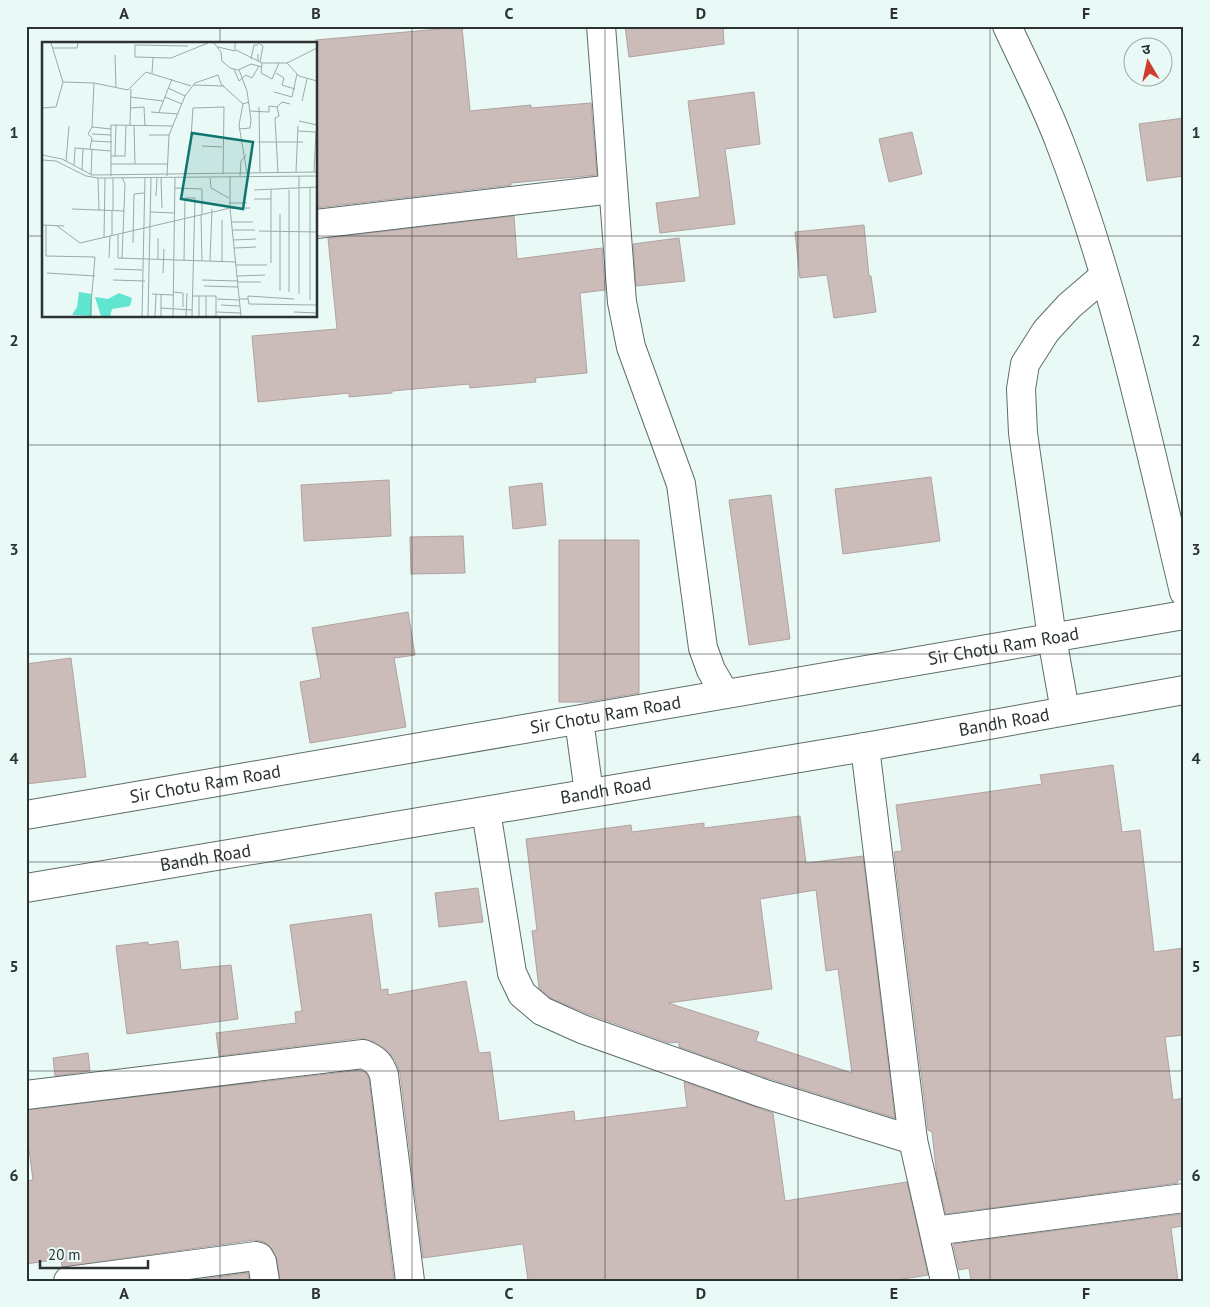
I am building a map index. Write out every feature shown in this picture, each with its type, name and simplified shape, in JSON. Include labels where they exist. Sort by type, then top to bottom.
[{"type":"street","points":[[601,26],[625,323],[638,370],[681,484],[703,648],[711,670],[725,694]]},
{"type":"street","points":[[1007,26],[1060,141],[1085,212],[1130,366],[1184,592]]},
{"type":"street","points":[[318,224],[613,189]]},
{"type":"street","points":[[1066,711],[1052,638],[1023,433],[1021,390],[1025,364],[1046,331],[1069,306],[1104,276]]},
{"type":"street","name":"Sir Chotu Ram Road","points":[[26,815],[1184,615]]},
{"type":"street","name":"Bandh Road","points":[[26,888],[865,747],[1184,690]]},
{"type":"street","points":[[579,720],[588,793]]},
{"type":"street","points":[[865,747],[913,1140],[945,1281]]},
{"type":"street","points":[[486,811],[512,973],[522,994],[542,1012],[582,1029],[762,1093],[913,1140]]},
{"type":"street","points":[[26,1095],[364,1054],[380,1064],[384,1075],[410,1281]]},
{"type":"street","points":[[934,1231],[1184,1198]]},
{"type":"street","points":[[68,1281],[256,1256],[262,1262],[265,1281]]},
{"type":"building","points":[[625,26],[723,26],[724,44],[629,57]]},
{"type":"building","points":[[462,27],[470,111],[531,105],[531,108],[591,103],[597,175],[511,183],[511,185],[318,208],[318,42],[316,40]]},
{"type":"building","points":[[754,92],[760,144],[725,149],[735,224],[660,233],[656,203],[700,197],[688,101]]},
{"type":"building","points":[[1184,118],[1184,176],[1147,181],[1139,124]]},
{"type":"building","points":[[912,132],[922,174],[889,182],[879,139]]},
{"type":"building","points":[[514,216],[517,259],[602,248],[605,290],[580,293],[587,373],[535,378],[536,382],[470,388],[469,384],[349,397],[349,393],[258,402],[252,336],[337,329],[328,238]]},
{"type":"building","points":[[864,225],[869,276],[871,276],[876,312],[834,318],[827,275],[800,278],[795,232]]},
{"type":"building","points":[[679,238],[685,281],[636,286],[633,244]]},
{"type":"building","points":[[931,477],[940,541],[843,554],[835,489]]},
{"type":"building","points":[[389,480],[391,536],[304,541],[301,485]]},
{"type":"building","points":[[542,483],[546,525],[513,529],[509,487]]},
{"type":"building","points":[[771,495],[790,639],[749,645],[729,500]]},
{"type":"building","points":[[463,536],[465,573],[411,574],[410,537]]},
{"type":"building","points":[[559,540],[639,540],[639,693],[587,702],[559,702]]},
{"type":"building","points":[[408,612],[415,655],[394,658],[406,727],[310,743],[300,682],[321,678],[312,628]]},
{"type":"building","points":[[71,658],[86,777],[26,784],[26,664]]},
{"type":"building","points":[[1113,765],[1122,832],[1140,830],[1154,952],[1184,948],[1184,1035],[1165,1037],[1173,1100],[1184,1098],[1184,1180],[1177,1180],[1178,1183],[946,1214],[937,1177],[932,1132],[928,1130],[894,852],[902,851],[896,805],[1042,784],[1040,775]]},
{"type":"building","points":[[800,816],[806,863],[863,856],[895,1118],[767,1078],[679,1047],[679,1042],[669,1043],[588,1014],[550,998],[539,988],[532,931],[537,930],[526,839],[631,825],[632,832],[704,823],[704,828]],"holes":[[[816,890],[826,971],[838,969],[852,1073],[756,1041],[759,1032],[668,1003],[772,989],[760,899]]]},
{"type":"building","points":[[478,888],[483,922],[439,927],[435,893]]},
{"type":"building","points":[[371,914],[381,990],[388,989],[388,995],[466,981],[479,1053],[490,1052],[499,1121],[574,1111],[575,1121],[687,1107],[684,1082],[773,1113],[785,1201],[907,1182],[928,1275],[890,1281],[528,1281],[523,1244],[423,1258],[400,1073],[395,1060],[388,1051],[374,1042],[361,1038],[219,1056],[216,1033],[296,1023],[295,1012],[302,1011],[290,925]]},
{"type":"building","points":[[178,941],[181,970],[231,965],[238,1019],[127,1034],[116,946],[148,942],[148,945]]},
{"type":"building","points":[[88,1053],[90,1071],[55,1076],[53,1058]]},
{"type":"building","points":[[361,1070],[366,1073],[369,1079],[394,1281],[280,1281],[277,1260],[272,1249],[264,1242],[254,1240],[62,1267],[61,1259],[26,1264],[26,1181],[33,1180],[26,1127],[26,1110]]},
{"type":"building","points":[[1181,1214],[1183,1226],[1171,1228],[1178,1281],[971,1281],[969,1268],[959,1270],[953,1244]]},
{"type":"building","points":[[248,1273],[249,1281],[188,1281]]}]
